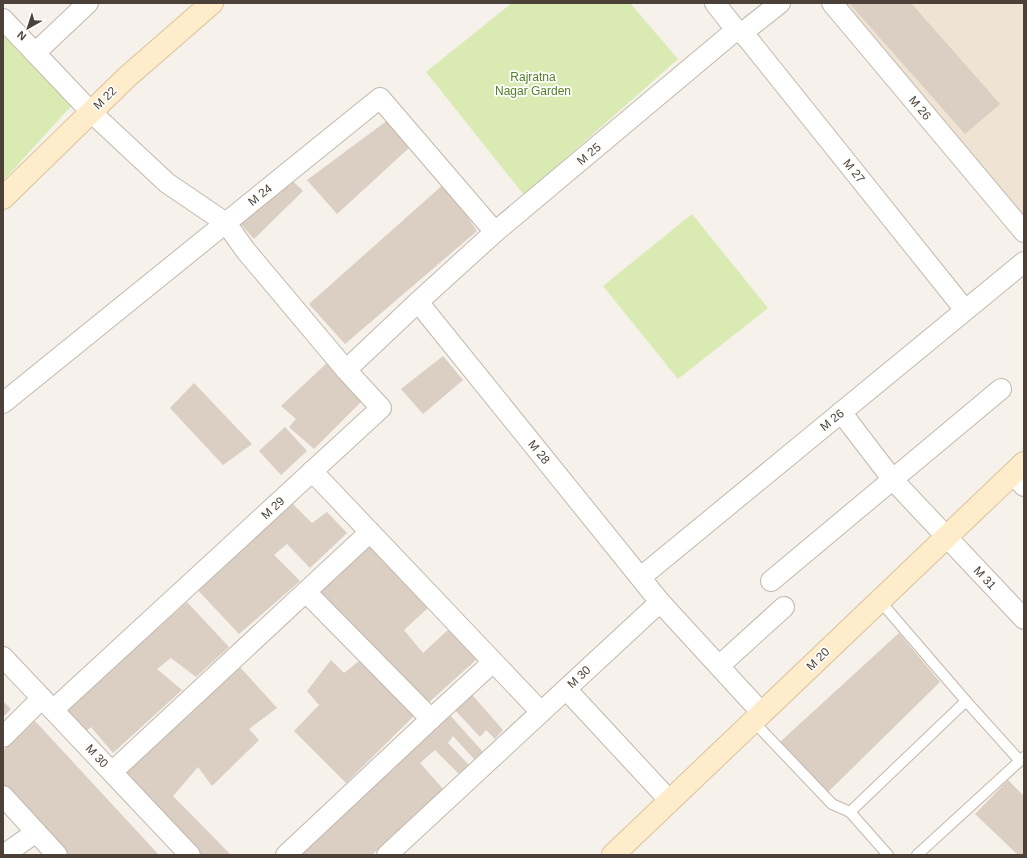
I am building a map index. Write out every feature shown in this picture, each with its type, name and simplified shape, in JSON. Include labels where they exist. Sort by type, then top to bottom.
[{"type":"street","points":[[35,53],[88,3]]},
{"type":"street","name":"M 22","points":[[3,198],[127,77],[212,3]]},
{"type":"street","points":[[715,3],[739,31],[780,3]]},
{"type":"street","name":"M 26","points":[[832,3],[1024,232]]},
{"type":"street","points":[[3,19],[91,112],[167,184],[226,223],[246,251],[346,370],[418,302]]},
{"type":"street","name":"M 25","points":[[418,302],[496,232],[739,31]]},
{"type":"street","name":"M 27","points":[[739,31],[748,39],[965,310]]},
{"type":"street","name":"M 24","points":[[3,403],[380,98],[496,232]]},
{"type":"street","name":"M 26","points":[[641,577],[1024,262]]},
{"type":"street","name":"M 28","points":[[418,302],[660,602]]},
{"type":"street","name":"M 29","points":[[3,737],[48,704],[312,471],[381,408],[346,370]]},
{"type":"street","points":[[771,581],[1001,389]]},
{"type":"street","name":"M 31","points":[[841,412],[893,480],[1024,619]]},
{"type":"street","points":[[312,471],[541,712]]},
{"type":"street","name":"M 20","points":[[613,855],[947,537],[1020,474]]},
{"type":"street","points":[[112,772],[370,532]]},
{"type":"street","points":[[306,592],[431,719]]},
{"type":"street","points":[[660,602],[719,666],[758,717]]},
{"type":"street","name":"M 30","points":[[387,855],[660,602]]},
{"type":"street","points":[[719,666],[784,607]]},
{"type":"street","name":"M 30","points":[[3,657],[190,855]]},
{"type":"street","points":[[286,855],[493,662]]},
{"type":"street","points":[[566,689],[670,801]]},
{"type":"street","points":[[3,796],[57,855]]},
{"type":"street","points":[[4,855],[36,832]]},
{"type":"lane","points":[[880,601],[966,701],[1022,759],[917,855]]},
{"type":"lane","points":[[850,812],[966,701]]},
{"type":"lane","points":[[758,717],[832,804],[850,812],[888,855]]},
{"type":"shaded area","points":[[842,3],[1024,3],[1024,222]]},
{"type":"green space","name":"Rajratna Nagar Garden","points":[[512,3],[630,3],[678,59],[524,195],[426,72]]},
{"type":"green space","points":[[3,32],[73,104],[3,181]]},
{"type":"green space","points":[[692,214],[768,308],[678,379],[603,286]]},
{"type":"building","points":[[849,3],[911,3],[1000,104],[965,134]]},
{"type":"building","points":[[388,120],[410,147],[337,214],[307,180]]},
{"type":"building","points":[[291,179],[303,191],[254,239],[238,221]]},
{"type":"building","points":[[445,183],[477,231],[345,344],[309,304]]},
{"type":"building","points":[[443,356],[463,380],[423,414],[401,389]]},
{"type":"building","points":[[329,361],[365,398],[314,449],[289,427],[296,419],[281,406]]},
{"type":"building","points":[[194,383],[252,444],[223,465],[170,408]]},
{"type":"building","points":[[285,427],[307,451],[281,475],[259,451]]},
{"type":"building","points":[[289,500],[312,523],[327,512],[347,533],[310,568],[287,544],[274,555],[300,581],[239,634],[194,586]]},
{"type":"building","points":[[366,542],[428,608],[404,630],[423,653],[449,629],[477,659],[427,704],[311,593]]},
{"type":"building","points":[[187,602],[229,647],[196,677],[171,658],[157,669],[182,690],[113,753],[91,727],[84,733],[65,711]]},
{"type":"building","points":[[899,633],[940,682],[828,792],[780,742]]},
{"type":"building","points":[[364,657],[419,711],[346,783],[294,731],[319,705],[307,691],[331,660],[344,673]]},
{"type":"building","points":[[239,666],[277,708],[249,729],[259,740],[212,786],[198,767],[173,796],[231,855],[200,855],[119,773]]},
{"type":"building","points":[[467,689],[503,730],[495,739],[486,730],[480,737],[454,709],[448,713],[483,752],[475,760],[453,736],[448,743],[469,765],[459,774],[435,750],[420,763],[443,789],[372,855],[292,855]]},
{"type":"building","points":[[3,701],[11,709],[3,717]]},
{"type":"building","points":[[35,721],[159,855],[67,855],[3,787],[3,751]]},
{"type":"building","points":[[1008,780],[1024,796],[1024,855],[1018,855],[975,814]]}]
